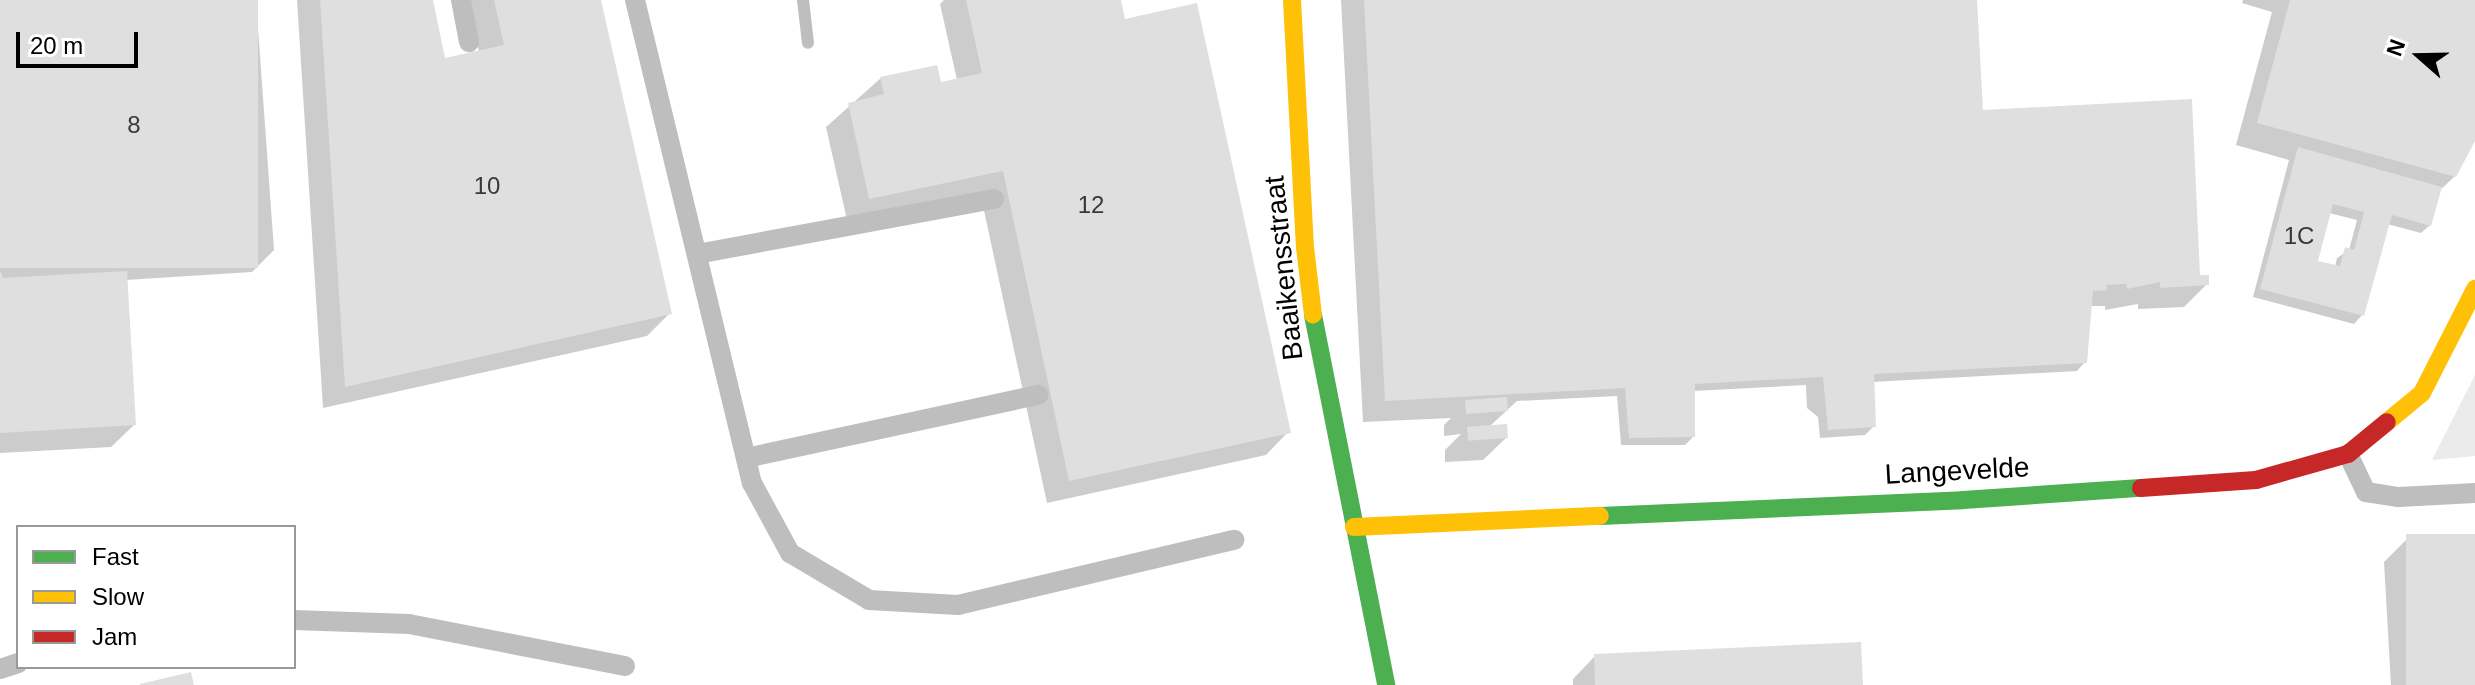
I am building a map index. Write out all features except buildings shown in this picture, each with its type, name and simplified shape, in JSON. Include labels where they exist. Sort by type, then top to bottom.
[{"type":"street","name":"Baaikensstraat","points":[[1292,0],[1307,261],[1315,328],[1386,685]]},
{"type":"street","name":"Langevelde","points":[[1354,527],[1963,500],[2241,481],[2348,454],[2422,393],[2475,289]]},
{"type":"lane","points":[[461,0],[469,42]]},
{"type":"lane","points":[[635,0],[752,483],[790,553],[869,600],[958,605],[1234,540]]},
{"type":"lane","points":[[697,254],[994,199]]},
{"type":"lane","points":[[746,458],[1038,395]]},
{"type":"lane","points":[[2348,454],[2366,492],[2399,497],[2475,493]]},
{"type":"lane","points":[[296,620],[409,624],[625,666]]},
{"type":"shaded area","points":[[2475,375],[2475,456],[2432,460]]},
{"type":"waterway","points":[[803,0],[808,43]]},
{"type":"traffic: fast","points":[[1313,315],[1386,685]]},
{"type":"traffic: fast","points":[[1600,516],[1963,500],[2141,488]]},
{"type":"traffic: slow","points":[[1292,0],[1305,247],[1313,315]]},
{"type":"traffic: slow","points":[[2387,422],[2422,393],[2475,289]]},
{"type":"traffic: slow","points":[[1354,527],[1600,516]]},
{"type":"traffic: jam","points":[[2141,488],[2256,480],[2348,454],[2387,422]]}]
